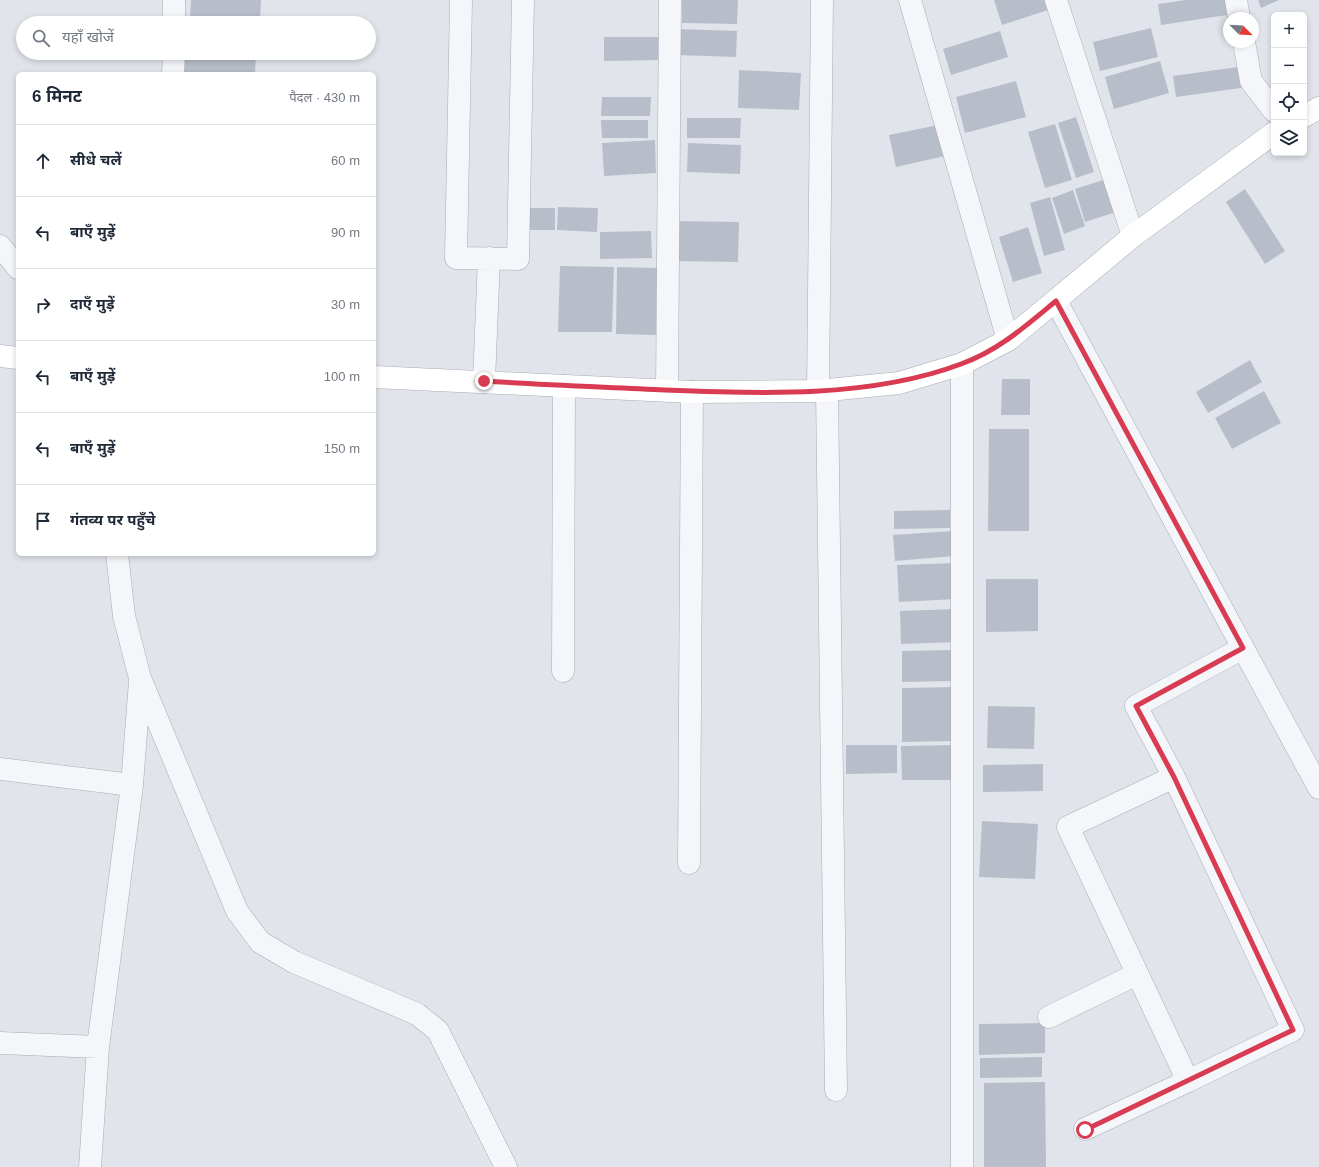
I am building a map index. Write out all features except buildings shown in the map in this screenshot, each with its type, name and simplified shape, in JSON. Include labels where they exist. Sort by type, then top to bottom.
[{"type":"main road","points":[[1307,114],[1319,108]]},
{"type":"main road","points":[[376,377],[692,392],[823,390],[899,382],[962,364],[1008,340],[1133,236],[1271,135]]},
{"type":"main road","points":[[0,356],[16,358]]},
{"type":"street","points":[[174,0],[174,16]]},
{"type":"street","points":[[461,2],[456,258],[518,258],[523,0]]},
{"type":"street","points":[[667,390],[670,0]]},
{"type":"street","points":[[822,0],[823,390],[836,1090]]},
{"type":"street","points":[[910,0],[1008,340]]},
{"type":"street","points":[[1056,0],[1133,236]]},
{"type":"street","points":[[1236,0],[1238,12]]},
{"type":"street","points":[[1245,48],[1251,81],[1271,107]]},
{"type":"street","points":[[174,60],[174,72]]},
{"type":"street","points":[[0,246],[16,266]]},
{"type":"street","points":[[484,381],[489,258]]},
{"type":"street","points":[[1056,301],[1319,788]]},
{"type":"street","points":[[962,364],[962,1167]]},
{"type":"street","points":[[563,671],[564,386]]},
{"type":"street","points":[[689,863],[692,392]]},
{"type":"street","points":[[117,556],[124,616],[140,678],[237,912],[260,942],[294,962],[417,1014],[438,1031],[506,1167]]},
{"type":"street","points":[[1085,1130],[1293,1030],[1174,777],[1136,706],[1243,648]]},
{"type":"street","points":[[90,1167],[98,1047],[132,785],[140,678]]},
{"type":"street","points":[[0,769],[132,785]]},
{"type":"street","points":[[1174,777],[1068,827],[1188,1081]]},
{"type":"street","points":[[1049,1017],[1137,974]]},
{"type":"street","points":[[0,1043],[98,1047]]},
{"type":"route","points":[[484,381],[692,392],[827,390],[899,382],[962,364],[1008,340],[1056,301],[1243,648],[1136,706],[1174,777],[1293,1030],[1085,1130]]}]
